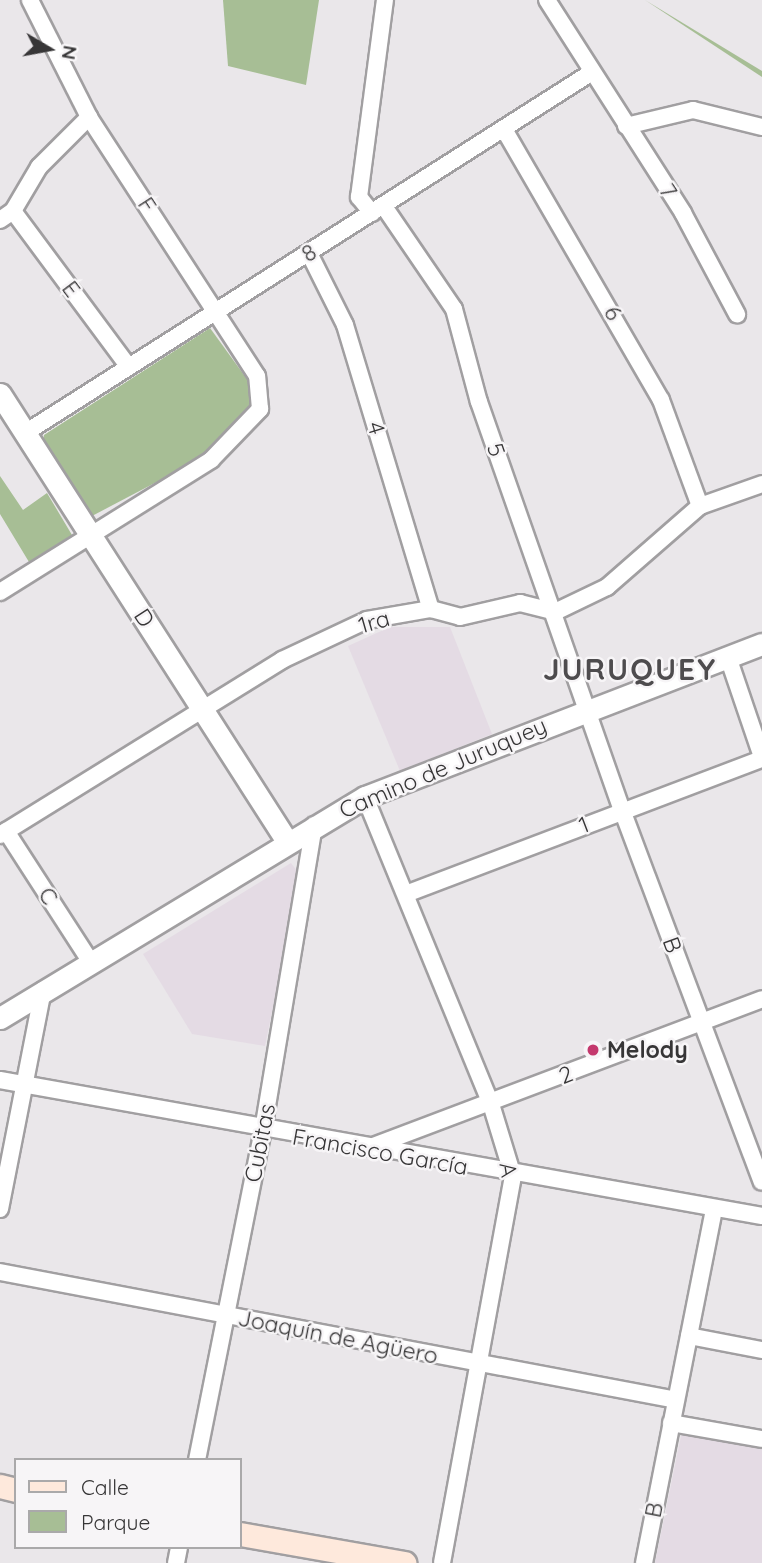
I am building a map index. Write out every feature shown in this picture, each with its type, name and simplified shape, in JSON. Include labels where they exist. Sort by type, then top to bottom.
[{"type":"main road","points":[[242,1534],[404,1563]]},
{"type":"street","name":"F","points":[[30,0],[89,117],[257,376],[260,410],[211,460],[89,533]]},
{"type":"street","name":"5","points":[[385,0],[359,197],[378,209],[454,309],[479,402],[555,612],[586,707]]},
{"type":"street","name":"7","points":[[547,0],[626,126],[737,314]]},
{"type":"street","name":"8","points":[[24,433],[505,131],[592,72]]},
{"type":"street","points":[[626,126],[692,110],[762,127]]},
{"type":"street","points":[[6,216],[39,167],[89,117]]},
{"type":"street","name":"6","points":[[505,131],[654,387],[700,506]]},
{"type":"street","name":"E","points":[[6,216],[129,367]]},
{"type":"street","name":"4","points":[[309,253],[345,325],[431,609]]},
{"type":"street","name":"D","points":[[0,394],[288,842]]},
{"type":"street","points":[[555,612],[607,587],[700,506],[762,484]]},
{"type":"street","points":[[0,592],[89,533]]},
{"type":"street","name":"1ra","points":[[3,833],[282,660],[367,620],[431,609],[460,617],[520,603],[555,612]]},
{"type":"street","name":"Camino de Juruquey","points":[[0,1018],[314,825],[365,797],[586,707],[762,644]]},
{"type":"street","points":[[728,657],[762,758]]},
{"type":"street","name":"B","points":[[586,707],[762,1182]]},
{"type":"street","name":"1","points":[[406,894],[762,758]]},
{"type":"street","name":"A","points":[[365,797],[491,1104],[513,1176],[442,1563]]},
{"type":"street","name":"Cubitas","points":[[197,1458],[263,1130],[314,825]]},
{"type":"street","name":"C","points":[[3,833],[90,961]]},
{"type":"street","points":[[0,1209],[43,990]]},
{"type":"street","name":"2","points":[[368,1148],[491,1104],[762,999]]},
{"type":"street","name":"Francisco García","points":[[0,1080],[513,1176],[762,1216]]},
{"type":"street","name":"B","points":[[644,1563],[714,1209]]},
{"type":"street","name":"Joaquín de Agüero","points":[[0,1272],[676,1400]]},
{"type":"street","points":[[689,1336],[762,1350]]},
{"type":"street","points":[[671,1423],[762,1439]]},
{"type":"shaded area","points":[[390,627],[450,627],[492,734],[400,771],[348,646]]},
{"type":"shaded area","points":[[291,863],[300,875],[265,1046],[192,1034],[143,954]]},
{"type":"shaded area","points":[[682,1431],[762,1449],[762,1563],[655,1563]]},
{"type":"green space","points":[[223,0],[319,0],[306,85],[228,66]]},
{"type":"green space","points":[[645,0],[762,71],[762,77]]},
{"type":"green space","points":[[210,328],[252,386],[253,401],[206,456],[92,516],[43,443],[44,435]]},
{"type":"green space","points":[[0,476],[23,510],[47,493],[72,535],[29,562],[0,514]]},
{"type":"place","name":"Melody","points":[[593,1050]]},
{"type":"district","name":"JURUQUEY","points":[[630,669]]}]
